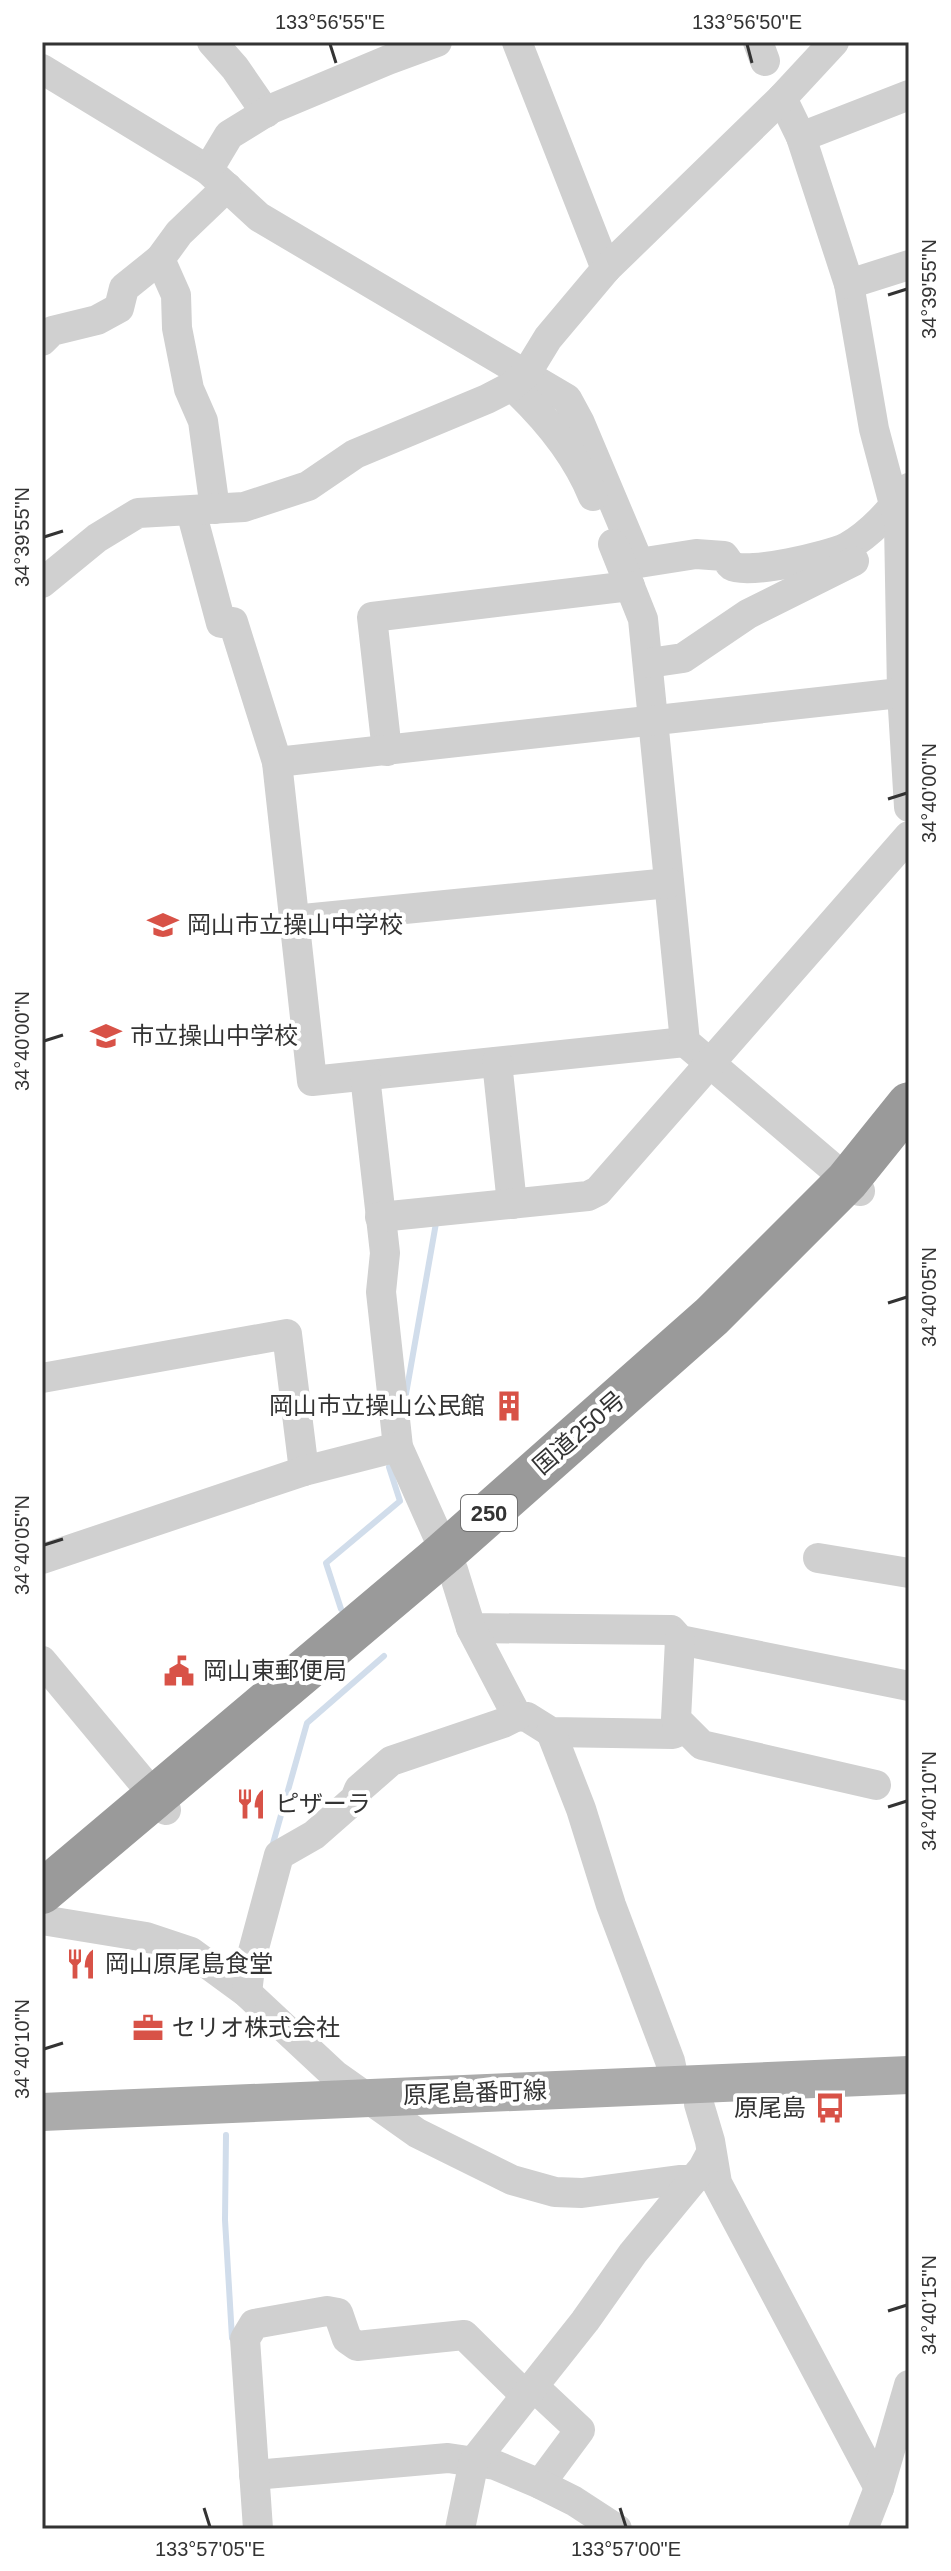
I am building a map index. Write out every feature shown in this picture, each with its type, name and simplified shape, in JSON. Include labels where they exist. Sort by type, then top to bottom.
[{"type":"highway","name":"国道250号","points":[[854,1186],[909,1104]]},
{"type":"highway","name":"国道250号","points":[[42,1892],[161,1804],[728,1330],[854,1186],[909,1133]]},
{"type":"highway","name":"国道250号","points":[[42,1920],[161,1804]]},
{"type":"main road","name":"原尾島番町線","points":[[42,2112],[909,2075]]},
{"type":"street","points":[[212,42],[235,68],[266,113]]},
{"type":"street","points":[[42,341],[52,331],[97,320],[119,308],[124,288],[160,259],[217,178],[229,135],[382,51],[437,42]]},
{"type":"street","points":[[517,42],[606,269]]},
{"type":"street","points":[[42,583],[97,538],[138,513],[244,507],[308,486],[355,454],[487,399],[519,380],[548,338],[606,269],[782,98],[834,42]]},
{"type":"street","points":[[42,69],[217,178],[259,217],[519,380],[567,399],[639,563],[696,554],[724,556],[732,566],[744,569],[814,559],[845,548],[899,511]]},
{"type":"street","points":[[801,137],[909,95]]},
{"type":"street","points":[[782,98],[801,137],[849,284],[874,429],[899,511],[909,807]]},
{"type":"street","points":[[160,259],[176,295],[177,328],[189,389],[203,421],[203,510],[221,623],[233,622],[277,762],[312,1081],[685,1042]]},
{"type":"street","points":[[849,284],[909,265]]},
{"type":"street","points":[[519,380],[587,481],[643,619],[653,721],[660,884],[685,1042],[854,1186]]},
{"type":"street","points":[[649,663],[683,658],[748,614],[788,592],[836,572],[899,511]]},
{"type":"street","points":[[387,751],[372,617],[630,586]]},
{"type":"street","points":[[277,762],[906,692]]},
{"type":"street","points":[[380,1217],[588,1196],[598,1191],[909,836]]},
{"type":"street","points":[[293,920],[660,884]]},
{"type":"street","points":[[497,1062],[512,1204]]},
{"type":"street","points":[[365,1076],[385,1253],[381,1292],[398,1447],[448,1562],[471,1628],[517,1716]]},
{"type":"street","points":[[42,1378],[287,1334],[304,1471]]},
{"type":"street","points":[[42,1559],[304,1471],[398,1447]]},
{"type":"street","points":[[818,1558],[909,1573]]},
{"type":"street","points":[[471,1628],[671,1630],[680,1640],[909,1686]]},
{"type":"street","points":[[680,1640],[676,1719],[702,1745],[876,1785]]},
{"type":"street","points":[[42,1661],[161,1804]]},
{"type":"street","points":[[241,1989],[279,1855],[314,1835],[355,1799],[359,1789],[391,1761],[517,1716],[527,1717],[551,1732],[673,1734],[685,1729]]},
{"type":"street","points":[[551,1732],[581,1809],[611,1905],[670,2061],[699,2104],[717,2183],[879,2488]]},
{"type":"street","points":[[42,1920],[146,1937],[191,1952],[241,1989],[335,2075],[417,2133],[512,2180],[533,2188],[582,2193],[693,2180]]},
{"type":"street","points":[[460,2529],[474,2461],[585,2321],[633,2253],[703,2168],[711,2153]]},
{"type":"street","points":[[258,2529],[245,2339],[254,2324],[327,2311],[338,2313],[347,2339],[357,2346],[464,2335],[580,2430],[540,2484]]},
{"type":"street","points":[[863,2529],[879,2488],[909,2385]]},
{"type":"street","points":[[254,2475],[448,2458],[474,2461],[495,2465],[540,2484],[574,2501],[617,2529]]},
{"type":"waterway","points":[[406,1394],[438,1222]]},
{"type":"waterway","points":[[341,1609],[326,1563],[400,1501],[389,1467]]},
{"type":"waterway","points":[[272,1847],[307,1723],[384,1656]]},
{"type":"waterway","points":[[226,2135],[225,2220],[232,2338]]},
{"type":"place","name":"岡山市立操山中学校","points":[[163,925]]},
{"type":"place","name":"市立操山中学校","points":[[106,1036]]},
{"type":"place","name":"岡山市立操山公民館","points":[[509,1406]]},
{"type":"place","name":"岡山東郵便局","points":[[179,1671]]},
{"type":"place","name":"ピザーラ","points":[[251,1804]]},
{"type":"place","name":"岡山原尾島食堂","points":[[81,1964]]},
{"type":"place","name":"セリオ株式会社","points":[[148,2028]]},
{"type":"place","name":"原尾島","points":[[830,2108]]}]
